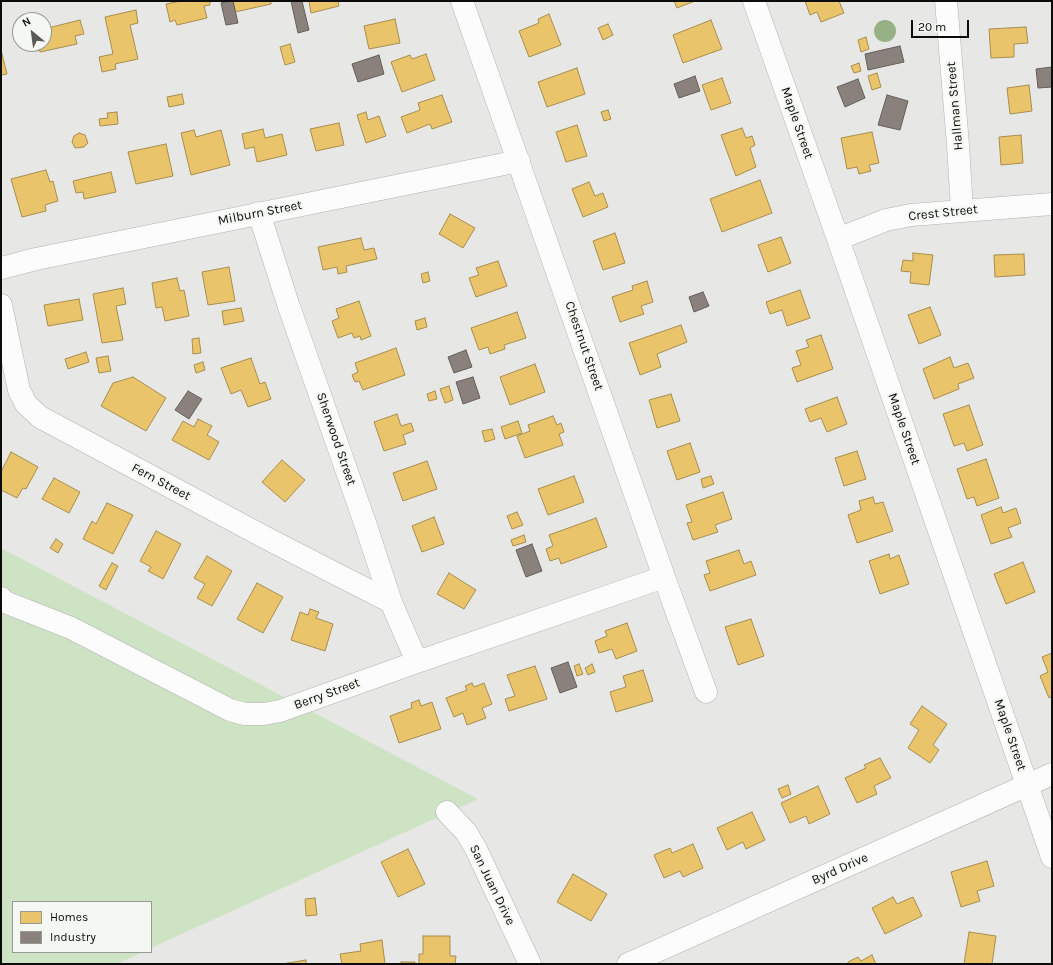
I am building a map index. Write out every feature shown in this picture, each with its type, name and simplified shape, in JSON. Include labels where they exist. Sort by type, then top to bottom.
[{"type":"street","name":"Chestnut Street","points":[[462,1],[664,577],[706,692]]},
{"type":"street","name":"Maple Street","points":[[754,1],[1052,857]]},
{"type":"street","name":"Hallman Street","points":[[946,1],[962,210]]},
{"type":"street","name":"Milburn Street","points":[[1,268],[36,259],[519,160]]},
{"type":"street","name":"Crest Street","points":[[838,239],[886,220],[911,215],[1052,204]]},
{"type":"street","name":"Sherwood Street","points":[[259,213],[288,304],[366,523],[391,602],[417,662]]},
{"type":"street","name":"Fern Street","points":[[1,305],[19,390],[26,404],[40,417],[268,539],[391,602]]},
{"type":"street","name":"Berry Street","points":[[1,598],[5,602],[71,628],[230,710],[245,714],[264,714],[280,711],[664,577]]},
{"type":"street","name":"Byrd Drive","points":[[628,964],[1052,774]]},
{"type":"street","name":"San Juan Drive","points":[[447,812],[466,832],[476,849],[530,964]]},
{"type":"shaded area","points":[[885,20],[893,23],[896,31],[893,39],[885,42],[877,39],[874,31],[877,23]]},
{"type":"shaded area","points":[[1,548],[478,799],[152,948],[152,901],[12,901],[12,953],[141,953],[117,964],[1,964]]},
{"type":"building: Homes","points":[[181,1],[210,1],[210,5],[204,6],[207,18],[177,25],[175,20],[170,22],[166,4]]},
{"type":"building: Homes","points":[[233,1],[271,1],[271,4],[235,12]]},
{"type":"building: Homes","points":[[309,1],[338,1],[339,6],[311,13]]},
{"type":"building: Homes","points":[[674,1],[695,1],[677,8]]},
{"type":"building: Homes","points":[[805,1],[839,1],[844,13],[821,22],[817,12],[810,15]]},
{"type":"building: Homes","points":[[136,10],[138,23],[130,25],[138,59],[115,64],[116,69],[102,72],[99,57],[113,54],[105,17]]},
{"type":"building: Homes","points":[[549,14],[561,45],[529,57],[519,31],[539,23],[538,19]]},
{"type":"building: Homes","points":[[395,19],[400,43],[369,49],[364,26]]},
{"type":"building: Homes","points":[[80,20],[84,34],[75,36],[77,44],[52,49],[52,27]]},
{"type":"building: Homes","points":[[711,20],[722,49],[683,63],[673,35]]},
{"type":"building: Homes","points":[[608,24],[613,35],[603,40],[598,28]]},
{"type":"building: Homes","points":[[1026,27],[1028,43],[1014,44],[1014,57],[991,58],[989,29]]},
{"type":"building: Homes","points":[[866,37],[869,49],[861,52],[858,40]]},
{"type":"building: Homes","points":[[290,44],[295,62],[285,65],[280,47]]},
{"type":"building: Homes","points":[[1,50],[7,74],[1,75]]},
{"type":"building: Homes","points":[[426,54],[435,80],[402,92],[391,62],[410,55],[412,59]]},
{"type":"building: Homes","points":[[859,63],[861,71],[854,73],[851,66]]},
{"type":"building: Homes","points":[[577,68],[585,94],[547,107],[538,82]]},
{"type":"building: Homes","points":[[877,73],[881,87],[872,90],[868,76]]},
{"type":"building: Homes","points":[[722,78],[731,103],[711,110],[702,85]]},
{"type":"building: Homes","points":[[1029,85],[1032,111],[1010,114],[1007,88]]},
{"type":"building: Homes","points":[[182,94],[184,104],[169,107],[167,97]]},
{"type":"building: Homes","points":[[442,95],[452,122],[432,129],[430,124],[407,133],[401,117],[420,110],[418,103]]},
{"type":"building: Homes","points":[[608,110],[611,119],[604,121],[601,112]]},
{"type":"building: Homes","points":[[117,112],[118,124],[100,126],[99,119],[108,118],[107,113]]},
{"type":"building: Homes","points":[[366,112],[368,120],[379,116],[386,136],[366,143],[357,115]]},
{"type":"building: Homes","points":[[339,123],[344,145],[316,151],[310,129]]},
{"type":"building: Homes","points":[[577,125],[587,156],[566,162],[556,132]]},
{"type":"building: Homes","points":[[742,128],[746,138],[752,136],[755,145],[750,148],[756,167],[736,176],[721,135]]},
{"type":"building: Homes","points":[[263,129],[265,138],[282,134],[287,155],[257,162],[254,147],[245,149],[242,134]]},
{"type":"building: Homes","points":[[194,130],[196,137],[221,130],[230,165],[191,175],[181,133]]},
{"type":"building: Homes","points":[[872,132],[879,163],[869,165],[871,171],[859,174],[857,167],[847,169],[841,138]]},
{"type":"building: Homes","points":[[79,133],[85,135],[88,143],[84,147],[75,148],[72,142],[74,136]]},
{"type":"building: Homes","points":[[1021,135],[1023,163],[1001,165],[999,137]]},
{"type":"building: Homes","points":[[166,144],[173,176],[136,184],[128,152]]},
{"type":"building: Homes","points":[[46,170],[50,182],[53,181],[58,201],[45,205],[46,211],[22,217],[11,179]]},
{"type":"building: Homes","points":[[111,172],[116,192],[84,199],[83,192],[76,193],[73,181]]},
{"type":"building: Homes","points":[[760,180],[772,213],[722,232],[710,199]]},
{"type":"building: Homes","points":[[589,182],[595,196],[603,193],[608,207],[583,217],[572,189]]},
{"type":"building: Homes","points":[[450,214],[475,228],[463,248],[439,234]]},
{"type":"building: Homes","points":[[615,233],[625,263],[603,270],[593,241]]},
{"type":"building: Homes","points":[[781,237],[791,263],[768,272],[758,245]]},
{"type":"building: Homes","points":[[361,238],[364,250],[374,248],[377,259],[346,266],[347,272],[338,274],[337,267],[323,270],[318,247]]},
{"type":"building: Homes","points":[[913,253],[933,255],[929,285],[910,283],[911,272],[901,271],[903,260],[913,261]]},
{"type":"building: Homes","points":[[1024,254],[1025,275],[995,277],[994,255]]},
{"type":"building: Homes","points":[[498,261],[507,286],[476,297],[469,278],[479,275],[476,268]]},
{"type":"building: Homes","points":[[229,267],[235,301],[208,305],[202,272]]},
{"type":"building: Homes","points":[[428,272],[430,281],[423,283],[421,274]]},
{"type":"building: Homes","points":[[177,278],[180,291],[184,290],[189,316],[165,321],[162,307],[156,308],[152,283]]},
{"type":"building: Homes","points":[[647,281],[653,302],[641,306],[644,314],[620,322],[612,297],[633,290],[632,286]]},
{"type":"building: Homes","points":[[123,288],[126,304],[116,306],[123,340],[102,343],[93,294]]},
{"type":"building: Homes","points":[[800,290],[810,318],[787,326],[782,310],[770,314],[766,302]]},
{"type":"building: Homes","points":[[79,299],[83,320],[48,326],[44,305]]},
{"type":"building: Homes","points":[[359,301],[371,336],[361,340],[360,336],[354,338],[352,333],[338,338],[332,321],[339,318],[336,309]]},
{"type":"building: Homes","points":[[930,307],[941,335],[919,344],[908,315]]},
{"type":"building: Homes","points":[[241,308],[244,321],[224,325],[222,311]]},
{"type":"building: Homes","points":[[517,312],[526,338],[504,345],[505,349],[490,354],[488,347],[479,350],[471,328]]},
{"type":"building: Homes","points":[[425,318],[427,327],[417,330],[415,321]]},
{"type":"building: Homes","points":[[681,325],[687,342],[657,354],[661,367],[640,375],[629,343]]},
{"type":"building: Homes","points":[[821,335],[833,369],[797,382],[792,368],[801,365],[796,351],[809,347],[806,340]]},
{"type":"building: Homes","points":[[199,338],[201,353],[193,354],[192,339]]},
{"type":"building: Homes","points":[[396,348],[405,375],[363,390],[359,381],[355,382],[352,375],[358,372],[355,363]]},
{"type":"building: Homes","points":[[86,352],[89,362],[68,369],[65,359]]},
{"type":"building: Homes","points":[[108,356],[111,371],[99,373],[96,358]]},
{"type":"building: Homes","points":[[950,357],[954,368],[968,363],[974,378],[958,384],[959,389],[934,399],[923,369]]},
{"type":"building: Homes","points":[[251,358],[260,384],[265,382],[271,399],[248,407],[241,390],[231,394],[221,368]]},
{"type":"building: Homes","points":[[203,362],[205,370],[196,373],[194,365]]},
{"type":"building: Homes","points":[[535,364],[545,392],[510,405],[500,377]]},
{"type":"building: Homes","points":[[133,377],[166,398],[146,431],[101,406],[113,383]]},
{"type":"building: Homes","points":[[449,386],[453,400],[445,403],[440,389]]},
{"type":"building: Homes","points":[[435,391],[437,399],[429,401],[427,394]]},
{"type":"building: Homes","points":[[671,394],[680,421],[657,428],[649,400]]},
{"type":"building: Homes","points":[[837,397],[847,424],[827,432],[821,418],[810,422],[805,409]]},
{"type":"building: Homes","points":[[969,405],[983,445],[967,451],[964,443],[954,446],[943,414]]},
{"type":"building: Homes","points":[[397,414],[401,426],[411,423],[414,431],[403,435],[406,444],[384,451],[374,422]]},
{"type":"building: Homes","points":[[553,416],[557,425],[561,423],[564,432],[559,434],[563,445],[525,458],[517,436],[530,431],[528,425]]},
{"type":"building: Homes","points":[[198,419],[212,426],[207,435],[219,442],[209,460],[172,440],[183,421],[194,427]]},
{"type":"building: Homes","points":[[518,421],[522,433],[505,439],[501,427]]},
{"type":"building: Homes","points":[[492,429],[495,439],[485,442],[482,431]]},
{"type":"building: Homes","points":[[690,443],[700,472],[677,480],[667,451]]},
{"type":"building: Homes","points":[[857,451],[866,479],[844,486],[835,458]]},
{"type":"building: Homes","points":[[11,452],[38,467],[26,489],[23,488],[17,498],[1,490],[1,472]]},
{"type":"building: Homes","points":[[986,459],[999,498],[977,506],[974,497],[967,499],[957,469]]},
{"type":"building: Homes","points":[[282,460],[305,480],[285,502],[262,482]]},
{"type":"building: Homes","points":[[427,461],[437,489],[403,501],[393,473]]},
{"type":"building: Homes","points":[[574,476],[584,502],[548,515],[538,489]]},
{"type":"building: Homes","points":[[711,476],[714,484],[703,488],[701,479]]},
{"type":"building: Homes","points":[[54,478],[80,492],[69,513],[42,499]]},
{"type":"building: Homes","points":[[723,492],[732,519],[715,525],[718,532],[693,540],[687,523],[692,522],[686,505]]},
{"type":"building: Homes","points":[[873,497],[875,504],[883,502],[893,531],[857,543],[848,515],[861,510],[859,501]]},
{"type":"building: Homes","points":[[107,503],[133,515],[113,554],[83,539],[92,521],[96,524]]},
{"type":"building: Homes","points":[[1001,507],[1003,513],[1016,508],[1021,523],[1008,528],[1012,537],[991,544],[981,515]]},
{"type":"building: Homes","points":[[517,512],[523,525],[512,529],[507,516]]},
{"type":"building: Homes","points":[[434,517],[444,544],[422,552],[412,526]]},
{"type":"building: Homes","points":[[596,518],[607,547],[561,564],[559,558],[550,561],[546,549],[553,546],[549,535]]},
{"type":"building: Homes","points":[[156,531],[181,544],[163,579],[148,571],[151,567],[140,561]]},
{"type":"building: Homes","points":[[524,535],[526,542],[513,546],[511,540]]},
{"type":"building: Homes","points":[[56,539],[63,544],[58,553],[50,548]]},
{"type":"building: Homes","points":[[739,550],[744,564],[751,561],[756,575],[710,591],[704,575],[710,573],[706,561]]},
{"type":"building: Homes","points":[[889,554],[890,559],[899,555],[909,584],[880,594],[869,561]]},
{"type":"building: Homes","points":[[207,556],[232,571],[212,606],[197,598],[205,584],[194,578]]},
{"type":"building: Homes","points":[[1023,562],[1035,592],[1006,604],[994,574]]},
{"type":"building: Homes","points":[[112,563],[118,566],[106,590],[99,586]]},
{"type":"building: Homes","points":[[449,573],[476,590],[464,609],[437,594]]},
{"type":"building: Homes","points":[[257,583],[283,597],[263,633],[237,619]]},
{"type":"building: Homes","points":[[310,609],[319,612],[316,618],[333,624],[325,651],[291,640],[300,612],[308,615]]},
{"type":"building: Homes","points":[[751,619],[764,656],[738,665],[725,627]]},
{"type":"building: Homes","points":[[627,623],[637,651],[616,659],[612,649],[599,653],[595,641],[607,636],[605,631]]},
{"type":"building: Homes","points":[[1052,653],[1052,696],[1049,698],[1040,676],[1048,672],[1042,657]]},
{"type":"building: Homes","points":[[579,664],[583,674],[577,676],[574,666]]},
{"type":"building: Homes","points":[[592,664],[595,672],[588,675],[585,668]]},
{"type":"building: Homes","points":[[535,666],[547,699],[509,711],[505,699],[515,696],[507,675]]},
{"type":"building: Homes","points":[[643,670],[653,701],[616,712],[610,692],[626,687],[623,676]]},
{"type":"building: Homes","points":[[472,683],[474,687],[484,683],[492,704],[482,708],[486,718],[467,725],[463,713],[454,717],[446,698],[467,690],[465,686]]},
{"type":"building: Homes","points":[[419,700],[421,706],[432,702],[441,729],[399,743],[390,716],[412,708],[411,703]]},
{"type":"building: Homes","points":[[922,706],[947,724],[933,745],[939,750],[930,763],[908,748],[919,730],[910,724]]},
{"type":"building: Homes","points":[[880,758],[891,778],[874,786],[877,794],[857,803],[845,778],[866,768],[864,765]]},
{"type":"building: Homes","points":[[788,785],[791,794],[782,798],[778,789]]},
{"type":"building: Homes","points":[[818,786],[830,814],[809,824],[806,816],[790,823],[781,803]]},
{"type":"building: Homes","points":[[752,812],[765,840],[746,849],[743,842],[727,850],[717,828]]},
{"type":"building: Homes","points":[[693,844],[703,868],[683,877],[680,871],[664,878],[654,855],[670,848],[672,853]]},
{"type":"building: Homes","points":[[408,849],[425,884],[398,897],[381,862]]},
{"type":"building: Homes","points":[[987,861],[994,886],[977,891],[980,901],[961,907],[951,872]]},
{"type":"building: Homes","points":[[573,874],[607,894],[591,921],[557,902]]},
{"type":"building: Homes","points":[[893,897],[897,904],[913,897],[922,916],[885,934],[872,908]]},
{"type":"building: Homes","points":[[315,898],[317,915],[306,916],[305,899]]},
{"type":"building: Homes","points":[[969,932],[996,936],[992,964],[964,964]]},
{"type":"building: Homes","points":[[423,936],[450,936],[450,956],[456,956],[455,964],[419,964],[419,954],[423,954]]},
{"type":"building: Homes","points":[[382,940],[385,964],[342,964],[340,954],[361,951],[360,944]]},
{"type":"building: Homes","points":[[872,955],[876,964],[848,964],[848,962],[858,957],[861,961]]},
{"type":"building: Homes","points":[[306,960],[306,964],[282,964]]},
{"type":"building: Homes","points":[[401,962],[415,962],[415,964],[401,964]]},
{"type":"building: Industry","points":[[233,1],[238,23],[226,25],[221,3]]},
{"type":"building: Industry","points":[[291,1],[302,1],[309,30],[298,33]]},
{"type":"building: Industry","points":[[900,46],[904,62],[868,70],[865,54]]},
{"type":"building: Industry","points":[[379,55],[384,74],[358,82],[352,64]]},
{"type":"building: Industry","points":[[1052,67],[1052,87],[1038,88],[1036,69]]},
{"type":"building: Industry","points":[[695,76],[700,91],[679,98],[674,84]]},
{"type":"building: Industry","points":[[858,79],[865,98],[845,107],[837,87]]},
{"type":"building: Industry","points":[[887,95],[908,101],[900,130],[878,125]]},
{"type":"building: Industry","points":[[703,292],[709,306],[694,312],[689,297]]},
{"type":"building: Industry","points":[[466,350],[472,367],[454,373],[448,357]]},
{"type":"building: Industry","points":[[473,377],[480,398],[463,404],[456,382]]},
{"type":"building: Industry","points":[[188,391],[202,399],[189,419],[175,410]]},
{"type":"building: Industry","points":[[532,544],[542,571],[526,577],[516,550]]},
{"type":"building: Industry","points":[[568,662],[577,687],[560,693],[551,668]]}]
